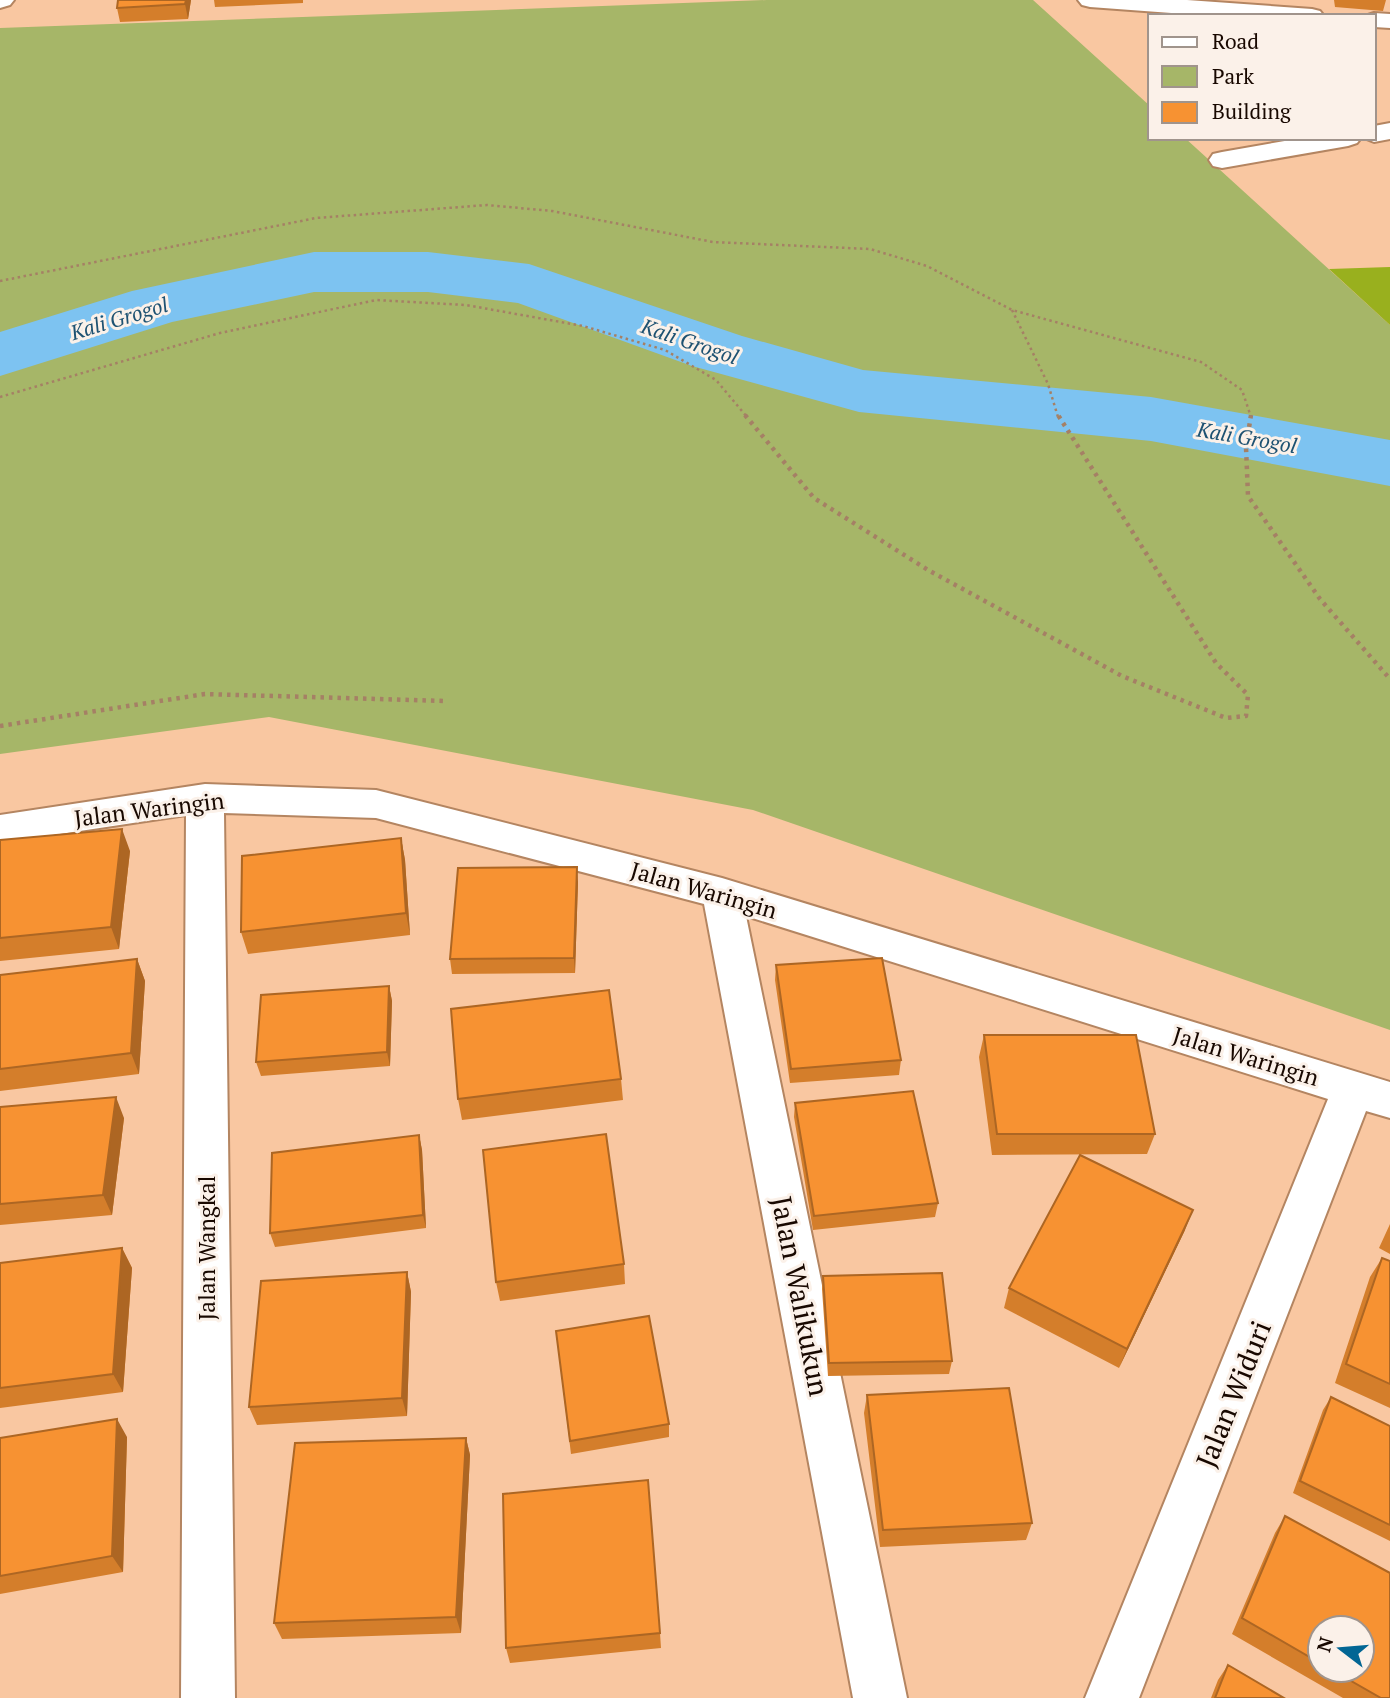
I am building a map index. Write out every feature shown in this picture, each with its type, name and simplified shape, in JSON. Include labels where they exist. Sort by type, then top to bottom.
[{"type":"street","points":[[1090,0],[1284,14]]},
{"type":"street","points":[[1222,160],[1337,140]]},
{"type":"street","name":"Jalan Waringin","points":[[0,829],[205,797],[376,804],[722,893],[1372,1095]]},
{"type":"street","name":"Jalan Wangkal","points":[[205,797],[208,1698]]},
{"type":"street","name":"Jalan Walikukun","points":[[722,893],[880,1698]]},
{"type":"street","name":"Jalan Widuri","points":[[1112,1698],[1372,1095]]},
{"type":"path","points":[[0,281],[316,218],[486,205],[552,211],[713,242],[870,249],[927,266],[1012,310],[1201,362],[1242,390],[1251,416],[1246,447],[1248,496],[1320,599],[1390,680]]},
{"type":"path","points":[[0,397],[220,333],[376,300],[467,305],[583,326],[665,350],[716,380],[814,498],[928,570],[1122,676],[1226,718],[1246,716],[1248,695],[1216,663],[1060,422],[1048,384],[1012,310]]},
{"type":"path","points":[[0,726],[205,694],[446,701]]},
{"type":"green space","points":[[767,0],[1033,0],[1148,104],[1148,140],[1187,140],[1390,325],[1390,1030],[753,810],[269,717],[0,754],[0,28]]},
{"type":"green space","points":[[1390,267],[1390,325],[1329,269]]},
{"type":"building","points":[[118,0],[186,0],[185,4],[117,8]]},
{"type":"building","points":[[122,829],[111,927],[0,938],[0,840]]},
{"type":"building","points":[[401,838],[406,913],[241,932],[242,856]]},
{"type":"building","points":[[577,867],[574,958],[450,959],[458,868]]},
{"type":"building","points":[[882,958],[901,1060],[791,1069],[776,965]]},
{"type":"building","points":[[137,959],[131,1053],[0,1069],[0,975]]},
{"type":"building","points":[[389,986],[387,1052],[256,1062],[261,995]]},
{"type":"building","points":[[609,990],[621,1079],[458,1099],[451,1009]]},
{"type":"building","points":[[984,1035],[1136,1035],[1155,1134],[997,1134]]},
{"type":"building","points":[[913,1091],[938,1203],[814,1216],[795,1103]]},
{"type":"building","points":[[116,1097],[103,1195],[0,1204],[0,1107]]},
{"type":"building","points":[[606,1134],[624,1264],[496,1282],[483,1150]]},
{"type":"building","points":[[419,1135],[423,1215],[270,1233],[272,1153]]},
{"type":"building","points":[[1080,1155],[1193,1210],[1127,1349],[1009,1288]]},
{"type":"building","points":[[122,1248],[113,1374],[0,1388],[0,1263]]},
{"type":"building","points":[[1382,1258],[1390,1261],[1390,1384],[1346,1364]]},
{"type":"building","points":[[407,1272],[402,1398],[249,1407],[261,1281]]},
{"type":"building","points":[[942,1273],[952,1361],[829,1363],[823,1276]]},
{"type":"building","points":[[649,1316],[669,1424],[570,1441],[556,1331]]},
{"type":"building","points":[[1009,1388],[1032,1523],[883,1530],[867,1395]]},
{"type":"building","points":[[1331,1397],[1390,1426],[1390,1525],[1300,1481]]},
{"type":"building","points":[[117,1419],[112,1556],[0,1576],[0,1438]]},
{"type":"building","points":[[466,1438],[456,1617],[274,1623],[295,1443]]},
{"type":"building","points":[[648,1480],[660,1633],[506,1648],[503,1494]]},
{"type":"building","points":[[1285,1516],[1390,1573],[1390,1698],[1381,1698],[1356,1684],[1376,1684],[1376,1614],[1306,1614],[1306,1655],[1242,1618]]},
{"type":"building","points":[[1228,1665],[1284,1698],[1215,1698]]},
{"type":"waterway","name":"Kali Grogol","points":[[0,355],[156,305],[314,272],[428,272],[529,284],[717,351],[859,391],[1151,419],[1390,463]]}]
